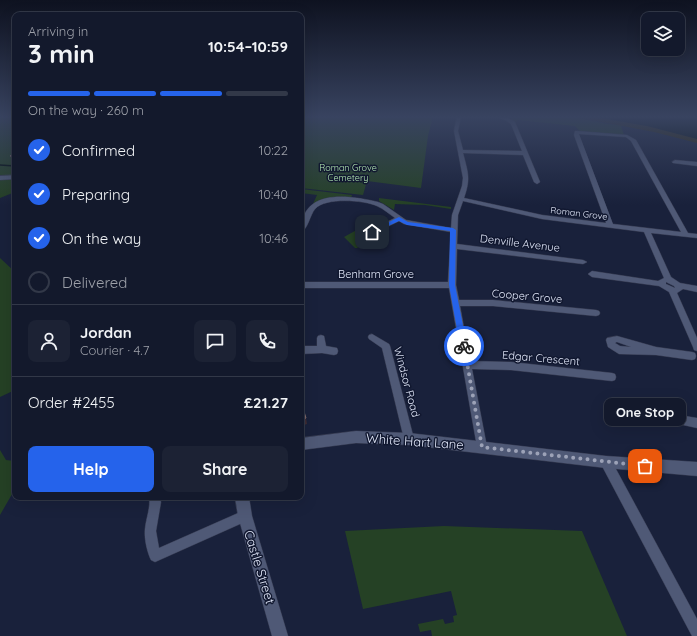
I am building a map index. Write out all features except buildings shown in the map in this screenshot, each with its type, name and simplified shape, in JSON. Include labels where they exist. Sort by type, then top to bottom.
[{"type":"street","points":[[459,146],[466,178],[465,186],[454,215],[452,285],[482,447]]},
{"type":"street","points":[[522,146],[537,182]]},
{"type":"street","points":[[580,146],[610,225]]},
{"type":"street","points":[[636,146],[686,235]]},
{"type":"street","points":[[460,151],[525,153]]},
{"type":"street","points":[[675,162],[697,164]]},
{"type":"street","points":[[0,178],[12,177]]},
{"type":"street","points":[[304,224],[314,205],[324,200],[336,199],[376,203],[407,223],[453,230]]},
{"type":"street","name":"Roman Grove","points":[[460,199],[524,214],[697,236]]},
{"type":"street","points":[[379,238],[370,230],[399,219]]},
{"type":"street","points":[[647,230],[665,282],[665,288],[697,289]]},
{"type":"street","name":"Denville Avenue","points":[[454,246],[583,262]]},
{"type":"street","points":[[592,274],[665,282]]},
{"type":"street","name":"Benham Grove","points":[[304,285],[452,285]]},
{"type":"street","points":[[656,351],[696,354],[676,289]]},
{"type":"street","name":"Cooper Grove","points":[[456,302],[493,303],[596,313]]},
{"type":"street","name":"Windsor Road","points":[[372,337],[386,346],[409,439]]},
{"type":"street","points":[[321,338],[322,349]]},
{"type":"street","points":[[304,350],[322,349],[334,351]]},
{"type":"street","name":"Edgar Crescent","points":[[467,365],[512,366],[612,377]]},
{"type":"street","points":[[670,403],[676,419]]},
{"type":"street","points":[[663,418],[697,423]]},
{"type":"street","name":"White Hart Lane","points":[[304,444],[356,437],[409,439],[606,462],[697,469]]},
{"type":"street","points":[[606,462],[697,632]]},
{"type":"street","points":[[155,500],[150,531],[154,556],[245,516]]},
{"type":"street","name":"Castle Street","points":[[242,500],[245,516],[280,636]]},
{"type":"green space","points":[[0,146],[12,146],[12,193],[0,198]]},
{"type":"green space","name":"Roman Grove Cemetery","points":[[304,146],[427,146],[421,188],[367,181],[363,195],[304,188]]},
{"type":"green space","points":[[304,189],[352,195],[351,198],[326,199],[312,206],[317,195],[304,193]]},
{"type":"green space","points":[[379,198],[451,207],[451,209],[425,205],[395,204],[394,210],[379,201]]},
{"type":"green space","points":[[362,227],[376,239],[355,248],[344,237]]},
{"type":"green space","points":[[0,258],[12,269],[12,391],[0,397]]},
{"type":"green space","points":[[0,450],[6,460],[12,461],[12,494],[0,515]]},
{"type":"green space","points":[[444,526],[582,531],[627,636],[432,636],[431,630],[420,632],[418,624],[443,619],[445,624],[454,622],[453,616],[457,615],[451,591],[363,609],[345,531]]},
{"type":"waterway","points":[[0,165],[12,166]]},
{"type":"way so far","points":[[464,346],[482,447],[645,466]]},
{"type":"place","name":"One Stop","points":[[645,466]]},
{"type":"route","points":[[372,232],[399,219],[407,223],[453,230],[454,246],[452,285],[464,346]]}]
